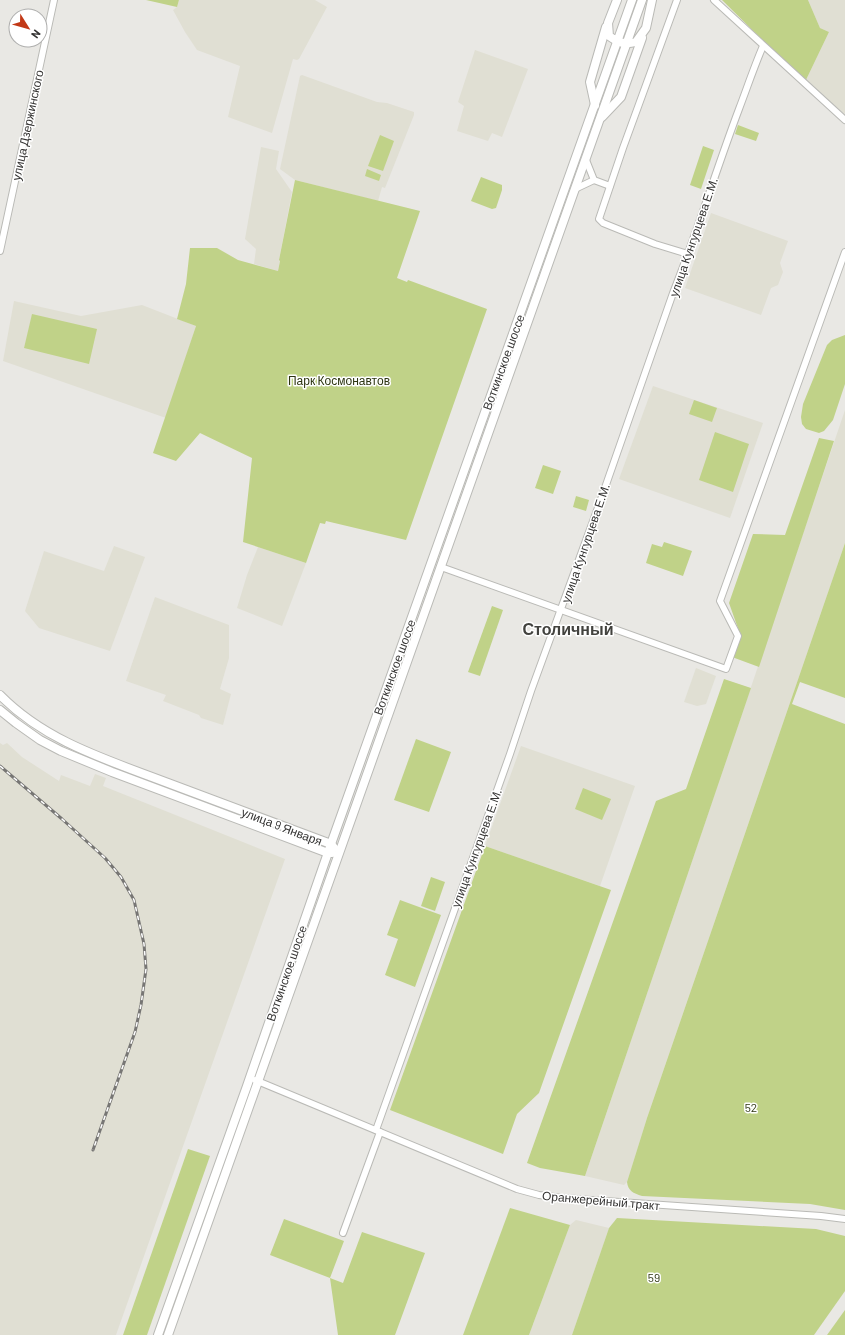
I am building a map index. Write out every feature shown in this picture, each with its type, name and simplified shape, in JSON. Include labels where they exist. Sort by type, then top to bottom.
[{"type":"main road","points":[[595,106],[590,82],[608,23],[617,0]]},
{"type":"main road","name":"Воткинское шоссе","points":[[158,1335],[331,844],[632,0]]},
{"type":"main road","name":"Воткинское шоссе","points":[[168,1335],[642,0]]},
{"type":"main road","points":[[600,119],[621,97],[646,28],[652,0]]},
{"type":"main road","points":[[608,23],[609,36],[618,42],[627,44],[636,42],[646,28]]},
{"type":"main road","name":"улица 9 Января","points":[[0,695],[28,720],[61,740],[116,763],[331,844],[339,853]]},
{"type":"main road","name":"улица 9 Января","points":[[0,710],[40,740],[61,751],[112,772],[328,854],[339,853]]},
{"type":"main road","points":[[112,772],[116,763]]},
{"type":"street","name":"улица Дзержинского","points":[[0,251],[54,0]]},
{"type":"street","points":[[677,0],[599,218],[603,223],[655,244],[688,254]]},
{"type":"street","points":[[714,0],[845,120]]},
{"type":"street","name":"улица Кунгурцева Е.М.","points":[[343,1233],[726,143],[756,61],[764,46]]},
{"type":"street","points":[[586,160],[594,180]]},
{"type":"street","points":[[575,189],[594,180],[610,186]]},
{"type":"street","points":[[441,567],[726,669],[738,636],[720,601],[845,252]]},
{"type":"street","name":"Оранжерейный тракт","points":[[249,1078],[517,1189],[539,1195],[845,1219]]},
{"type":"shaded area","points":[[179,0],[315,0],[327,7],[299,59],[293,59],[272,133],[228,117],[240,66],[197,50],[173,10],[177,7]]},
{"type":"shaded area","points":[[808,0],[845,0],[845,114],[805,82],[829,32],[820,28]]},
{"type":"shaded area","points":[[475,50],[528,69],[502,137],[492,133],[488,141],[457,131],[464,106],[458,102]]},
{"type":"shaded area","points":[[302,75],[377,102],[387,103],[414,112],[385,188],[382,187],[378,201],[295,180],[280,169],[300,76]]},
{"type":"shaded area","points":[[261,147],[279,151],[276,169],[292,192],[278,271],[254,264],[256,249],[245,239]]},
{"type":"shaded area","points":[[711,213],[788,241],[780,263],[783,272],[778,285],[771,288],[761,315],[685,288]]},
{"type":"shaded area","points":[[14,301],[81,316],[142,305],[196,326],[166,418],[3,361]]},
{"type":"shaded area","points":[[653,386],[763,423],[730,518],[619,479]]},
{"type":"shaded area","points":[[845,410],[845,543],[647,1118],[627,1182],[624,1185],[585,1176]]},
{"type":"shaded area","points":[[114,546],[145,557],[110,651],[39,628],[25,611],[44,551],[104,571]]},
{"type":"shaded area","points":[[258,547],[306,563],[282,626],[237,608],[247,575]]},
{"type":"shaded area","points":[[155,597],[229,625],[229,658],[220,689],[231,694],[223,725],[201,718],[199,715],[163,701],[166,695],[126,681]]},
{"type":"shaded area","points":[[696,668],[716,676],[706,704],[697,706],[684,702]]},
{"type":"shaded area","points":[[0,743],[3,745],[7,743],[22,757],[59,781],[61,775],[90,786],[95,774],[106,778],[103,786],[285,859],[116,1335],[0,1335]]},
{"type":"shaded area","points":[[521,746],[635,786],[600,886],[485,846]]},
{"type":"shaded area","points":[[576,1220],[609,1228],[572,1335],[529,1335],[570,1225]]},
{"type":"green space","points":[[146,0],[179,0],[177,7]]},
{"type":"green space","points":[[722,0],[808,0],[820,28],[829,32],[805,82]]},
{"type":"green space","points":[[738,125],[759,133],[756,141],[735,134]]},
{"type":"green space","points":[[380,135],[394,141],[383,171],[368,166]]},
{"type":"green space","points":[[703,146],[714,150],[701,189],[690,185]]},
{"type":"green space","points":[[367,169],[381,175],[379,181],[365,176]]},
{"type":"green space","points":[[481,177],[502,185],[502,190],[496,208],[492,209],[471,201]]},
{"type":"green space","name":"Парк Космонавтов","points":[[295,180],[420,211],[397,278],[407,282],[408,280],[487,309],[406,540],[326,521],[325,524],[320,523],[306,563],[243,542],[252,458],[200,433],[176,461],[153,453],[196,326],[177,319],[186,284],[190,248],[217,248],[238,260],[278,271]]},
{"type":"green space","points":[[32,314],[97,329],[89,364],[24,348]]},
{"type":"green space","points":[[845,335],[845,384],[833,420],[824,431],[819,433],[806,429],[802,424],[801,417],[803,404],[827,345],[832,340]]},
{"type":"green space","points":[[694,400],[717,408],[712,422],[689,414]]},
{"type":"green space","points":[[715,432],[749,444],[733,492],[699,480]]},
{"type":"green space","points":[[819,438],[834,441],[759,667],[732,657],[740,634],[729,603],[753,534],[785,535]]},
{"type":"green space","points":[[543,465],[561,471],[553,494],[535,488]]},
{"type":"green space","points":[[576,496],[589,500],[586,511],[573,507]]},
{"type":"green space","points":[[664,542],[692,551],[683,576],[646,563],[652,544],[662,547]]},
{"type":"green space","name":"52","points":[[845,543],[845,698],[800,682],[792,704],[845,724],[845,1210],[810,1204],[642,1196],[636,1194],[628,1188],[627,1182],[647,1118]]},
{"type":"green space","points":[[492,606],[503,610],[480,676],[468,672]]},
{"type":"green space","points":[[724,679],[751,688],[585,1176],[540,1168],[527,1163],[656,801],[686,789]]},
{"type":"green space","points":[[416,739],[451,752],[429,812],[394,800]]},
{"type":"green space","points":[[583,788],[611,799],[602,820],[575,809]]},
{"type":"green space","points":[[485,846],[611,890],[539,1093],[517,1114],[503,1154],[390,1110]]},
{"type":"green space","points":[[431,877],[445,882],[435,911],[421,906]]},
{"type":"green space","points":[[400,900],[441,915],[415,987],[385,975],[398,939],[387,935]]},
{"type":"green space","points":[[188,1149],[210,1156],[147,1335],[123,1335]]},
{"type":"green space","points":[[510,1208],[570,1225],[529,1335],[463,1335]]},
{"type":"green space","name":"59","points":[[617,1218],[816,1229],[845,1236],[845,1291],[814,1335],[572,1335],[609,1228]]},
{"type":"green space","points":[[284,1219],[344,1241],[330,1278],[270,1255]]},
{"type":"green space","points":[[362,1232],[425,1253],[395,1335],[338,1335],[330,1278],[343,1283]]},
{"type":"green space","points":[[845,1310],[845,1335],[827,1335]]},
{"type":"railway","points":[[0,766],[105,858],[121,877],[134,900],[144,944],[146,969],[141,1005],[135,1032],[93,1150]]},
{"type":"district","name":"Столичный","points":[[568,628]]}]
